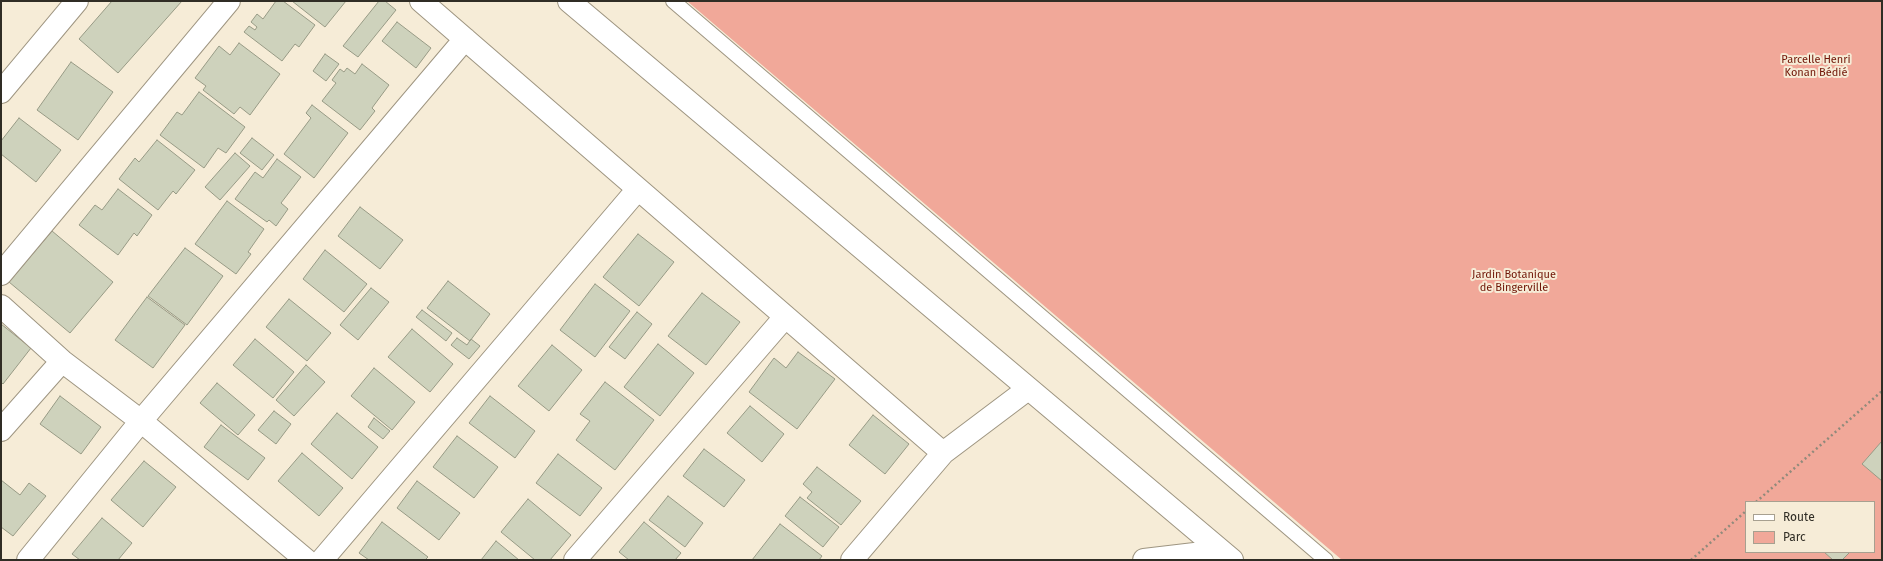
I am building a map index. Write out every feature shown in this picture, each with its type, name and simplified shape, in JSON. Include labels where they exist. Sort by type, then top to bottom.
[{"type":"street","points":[[1,92],[77,1]]},
{"type":"street","points":[[1,274],[229,1]]},
{"type":"street","points":[[421,1],[943,453]]},
{"type":"street","points":[[569,1],[1226,555]]},
{"type":"street","points":[[28,560],[141,421],[465,39]]},
{"type":"street","points":[[322,560],[638,189]]},
{"type":"street","points":[[1,306],[62,361],[141,421],[306,560]]},
{"type":"street","points":[[575,560],[785,317]]},
{"type":"street","points":[[1,430],[62,361]]},
{"type":"street","points":[[852,560],[943,453],[1028,389]]},
{"type":"street","points":[[1144,560],[1226,555]]},
{"type":"lane","points":[[673,1],[1326,560]]},
{"type":"path","points":[[1757,501],[1882,391]]},
{"type":"path","points":[[1690,560],[1745,512]]},
{"type":"green space","name":"Jardin Botanique de Bingerville","points":[[687,1],[1882,1],[1882,560],[1342,560]]},
{"type":"building","points":[[112,1],[182,1],[118,73],[79,39]]},
{"type":"building","points":[[276,1],[283,1],[315,25],[299,47],[295,44],[282,61],[244,32],[249,26],[255,30],[257,27],[251,22],[257,14],[263,19]]},
{"type":"building","points":[[292,1],[346,1],[325,27]]},
{"type":"building","points":[[379,1],[385,1],[396,10],[358,57],[343,46]]},
{"type":"building","points":[[397,22],[431,48],[416,68],[382,41]]},
{"type":"building","points":[[239,43],[280,74],[250,115],[240,107],[234,114],[203,90],[206,86],[195,78],[219,46],[230,55]]},
{"type":"building","points":[[325,54],[339,64],[326,81],[313,71]]},
{"type":"building","points":[[71,62],[113,92],[78,140],[37,110]]},
{"type":"building","points":[[362,64],[389,85],[372,108],[375,111],[360,130],[322,101],[336,83],[332,80],[340,69],[344,72],[347,68],[355,74]]},
{"type":"building","points":[[199,92],[245,127],[226,153],[218,148],[204,168],[160,135],[177,112],[182,115]]},
{"type":"building","points":[[312,105],[348,133],[314,178],[284,154],[311,118],[306,113]]},
{"type":"building","points":[[19,118],[61,150],[36,182],[1,154],[1,141]]},
{"type":"building","points":[[252,138],[274,155],[262,170],[240,153]]},
{"type":"building","points":[[157,140],[195,170],[176,194],[173,191],[158,210],[119,179],[135,158],[139,162]]},
{"type":"building","points":[[235,153],[250,166],[220,200],[205,187]]},
{"type":"building","points":[[277,159],[301,177],[281,203],[288,209],[276,226],[269,220],[267,222],[235,199],[255,172],[263,178]]},
{"type":"building","points":[[118,189],[152,215],[137,236],[134,233],[118,255],[79,225],[95,205],[102,210]]},
{"type":"building","points":[[227,201],[264,229],[248,252],[251,254],[236,274],[195,244]]},
{"type":"building","points":[[360,207],[403,240],[380,269],[338,236]]},
{"type":"building","points":[[52,231],[113,282],[70,333],[9,282]]},
{"type":"building","points":[[638,234],[674,262],[639,306],[603,277]]},
{"type":"building","points":[[185,248],[223,276],[187,325],[148,296]]},
{"type":"building","points":[[325,250],[367,284],[344,312],[303,279]]},
{"type":"building","points":[[448,281],[490,314],[470,341],[427,308]]},
{"type":"building","points":[[595,284],[630,311],[595,357],[560,330]]},
{"type":"building","points":[[371,288],[389,302],[358,340],[340,325]]},
{"type":"building","points":[[702,293],[740,322],[706,365],[668,336]]},
{"type":"building","points":[[147,297],[185,325],[153,368],[115,340]]},
{"type":"building","points":[[289,299],[331,333],[307,361],[266,327]]},
{"type":"building","points":[[422,310],[452,333],[446,341],[416,317]]},
{"type":"building","points":[[637,312],[652,324],[625,359],[609,347]]},
{"type":"building","points":[[1,324],[31,348],[3,384],[1,382]]},
{"type":"building","points":[[412,329],[453,364],[430,392],[388,357]]},
{"type":"building","points":[[457,338],[467,345],[471,339],[480,346],[469,359],[451,345]]},
{"type":"building","points":[[255,339],[294,372],[273,398],[233,365]]},
{"type":"building","points":[[658,344],[694,373],[660,416],[624,387]]},
{"type":"building","points":[[552,345],[582,370],[549,411],[518,386]]},
{"type":"building","points":[[798,352],[835,379],[797,429],[749,392],[774,358],[786,368]]},
{"type":"building","points":[[306,365],[325,382],[294,416],[276,400]]},
{"type":"building","points":[[374,368],[415,402],[392,430],[351,396]]},
{"type":"building","points":[[605,382],[654,420],[615,470],[576,440],[590,421],[580,414]]},
{"type":"building","points":[[217,383],[255,415],[238,435],[200,403]]},
{"type":"building","points":[[60,396],[101,427],[81,454],[40,424]]},
{"type":"building","points":[[490,396],[535,431],[515,458],[469,423]]},
{"type":"building","points":[[750,406],[784,434],[762,462],[727,433]]},
{"type":"building","points":[[274,411],[291,424],[276,444],[258,430]]},
{"type":"building","points":[[337,413],[378,447],[352,479],[311,444]]},
{"type":"building","points":[[873,415],[909,444],[885,474],[849,445]]},
{"type":"building","points":[[374,418],[390,431],[383,439],[368,427]]},
{"type":"building","points":[[221,425],[265,458],[248,480],[204,447]]},
{"type":"building","points":[[457,436],[498,467],[474,498],[433,467]]},
{"type":"building","points":[[1882,441],[1882,481],[1862,464]]},
{"type":"building","points":[[704,449],[745,480],[724,507],[683,476]]},
{"type":"building","points":[[302,453],[343,488],[319,516],[278,481]]},
{"type":"building","points":[[558,454],[602,488],[580,516],[536,483]]},
{"type":"building","points":[[144,461],[176,487],[143,527],[111,500]]},
{"type":"building","points":[[817,467],[861,501],[841,525],[807,498],[812,492],[803,484]]},
{"type":"building","points":[[1,480],[20,495],[29,483],[46,496],[13,536],[1,527]]},
{"type":"building","points":[[417,481],[460,513],[439,540],[397,508]]},
{"type":"building","points":[[668,496],[703,523],[685,547],[649,520]]},
{"type":"building","points":[[800,497],[839,527],[823,547],[785,516]]},
{"type":"building","points":[[528,499],[571,535],[550,560],[535,560],[501,532]]},
{"type":"building","points":[[102,518],[132,543],[118,560],[80,560],[72,554]]},
{"type":"building","points":[[382,522],[428,557],[425,560],[369,560],[359,553]]},
{"type":"building","points":[[644,522],[681,553],[675,560],[629,560],[619,552]]},
{"type":"building","points":[[780,524],[822,556],[819,560],[752,560]]},
{"type":"building","points":[[496,541],[519,560],[481,560]]},
{"type":"building","points":[[1825,553],[1849,553],[1842,560],[1833,560]]},
{"type":"park label","name":"Parcelle Henri Konan Bédié","points":[[1816,66]]}]
